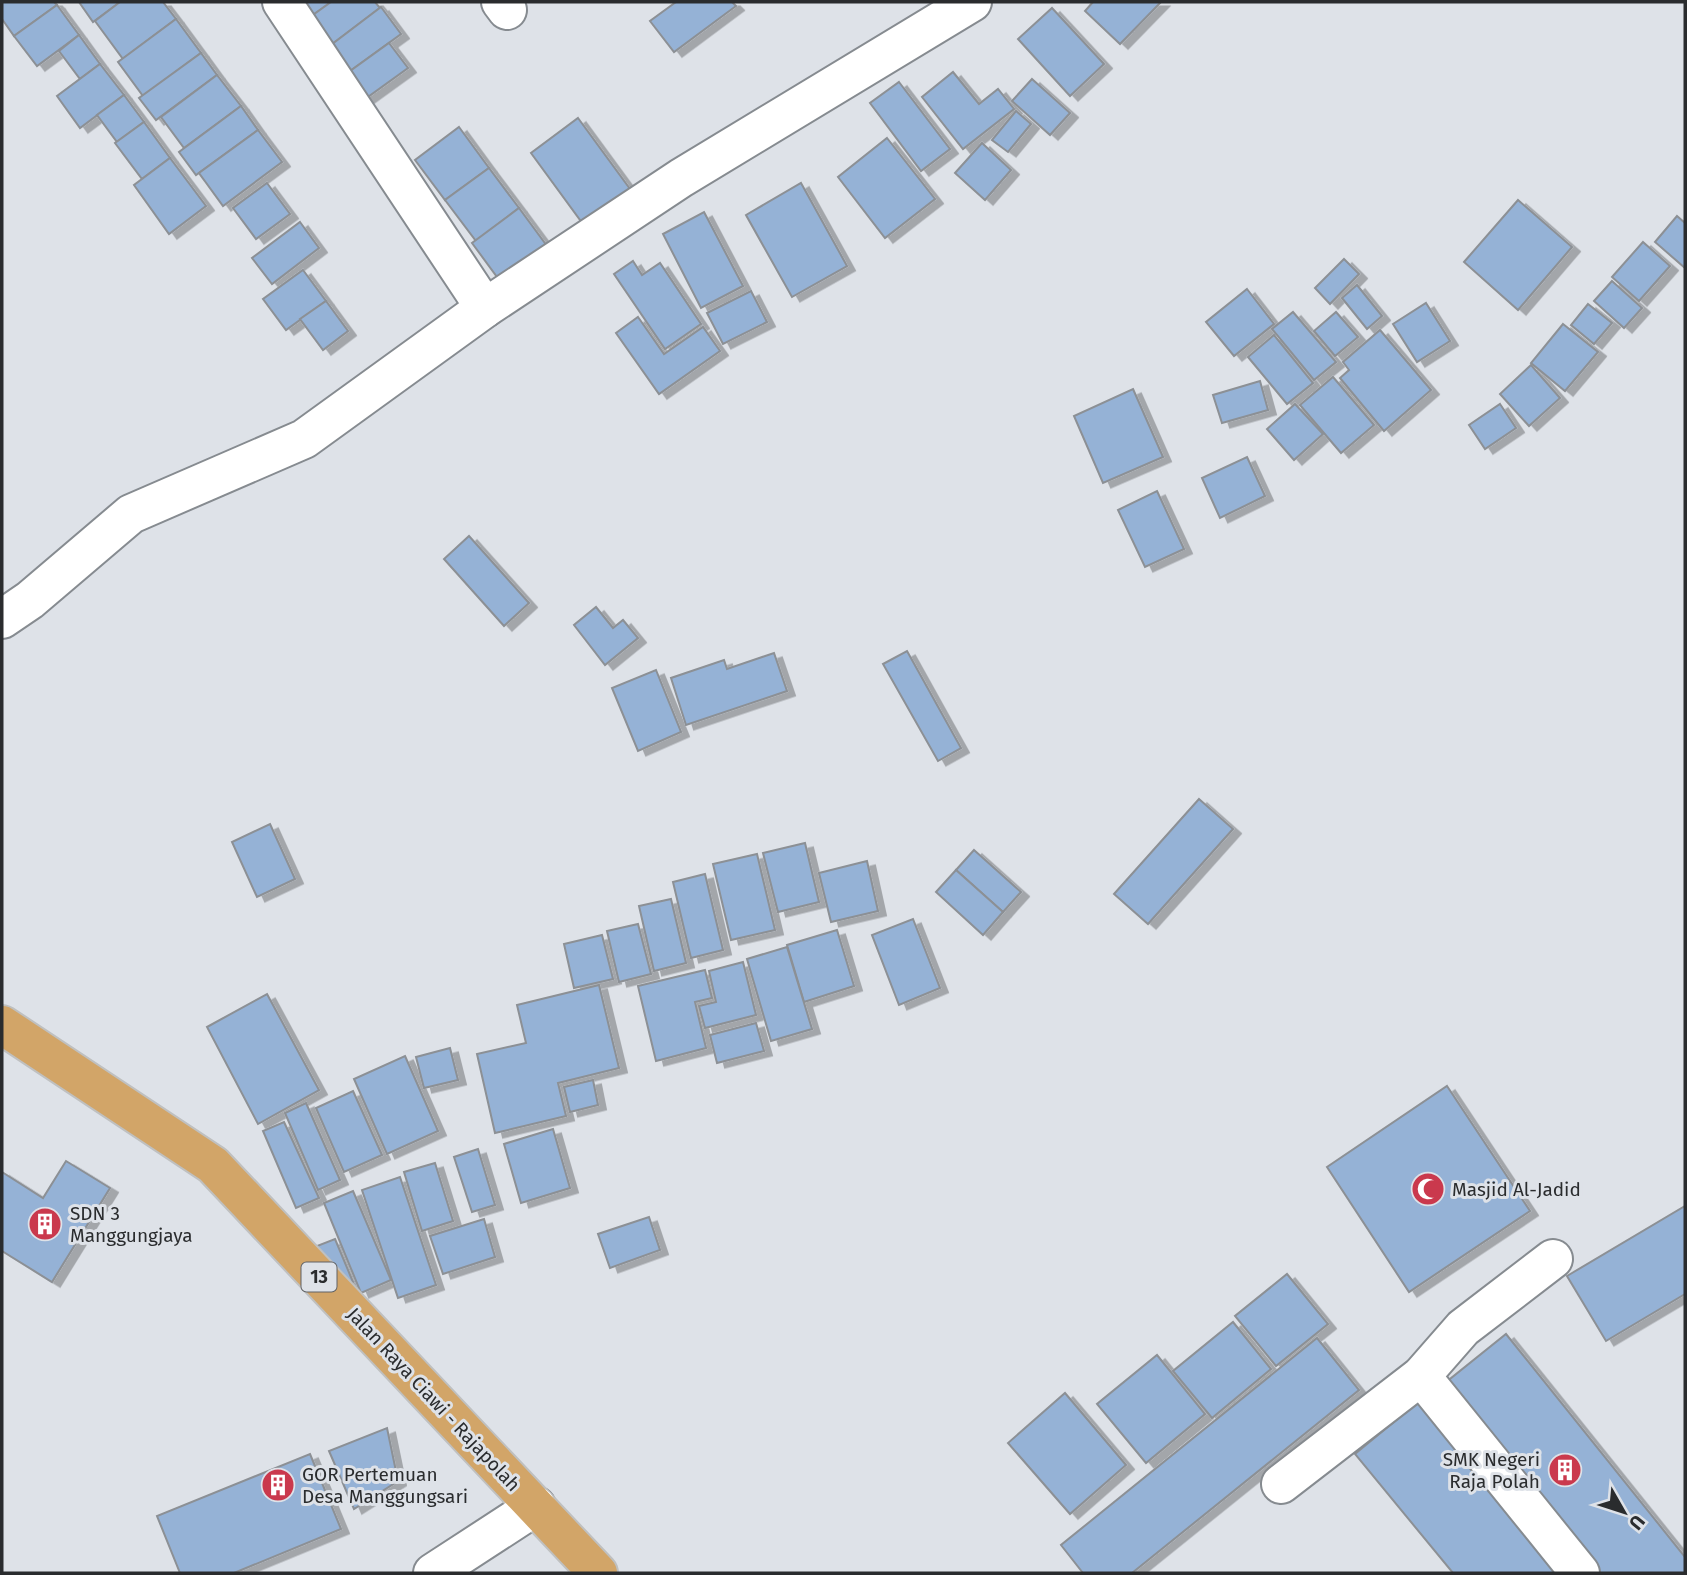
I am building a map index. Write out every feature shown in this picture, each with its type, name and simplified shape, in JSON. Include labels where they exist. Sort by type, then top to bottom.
[{"type":"highway","name":"Jalan Raya Ciawi - Rajapolah","points":[[2,1025],[213,1165],[597,1573]]},
{"type":"street","points":[[282,2],[485,307]]},
{"type":"street","points":[[2,619],[30,600],[131,514],[304,439],[485,307],[681,178],[972,2]]},
{"type":"street","points":[[1281,1484],[1421,1376],[1463,1328],[1553,1259]]},
{"type":"street","points":[[1421,1376],[1580,1573]]},
{"type":"street","points":[[433,1573],[536,1506]]},
{"type":"building","points":[[2,2],[54,2],[57,5],[14,36],[2,19]]},
{"type":"building","points":[[79,2],[120,2],[93,22]]},
{"type":"building","points":[[120,2],[163,2],[176,19],[123,59],[95,21]]},
{"type":"building","points":[[303,2],[331,2],[313,15]]},
{"type":"building","points":[[331,2],[375,2],[380,8],[327,48],[306,20]]},
{"type":"building","points":[[676,2],[732,2],[736,6],[674,52],[650,21]]},
{"type":"building","points":[[1093,2],[1161,2],[1120,44],[1085,11]]},
{"type":"building","points":[[57,5],[79,35],[37,66],[14,36]]},
{"type":"building","points":[[381,7],[401,34],[346,74],[327,48]]},
{"type":"building","points":[[1052,8],[1104,64],[1070,96],[1018,39]]},
{"type":"building","points":[[176,19],[201,53],[143,96],[118,62]]},
{"type":"building","points":[[79,35],[100,64],[80,79],[59,51]]},
{"type":"building","points":[[389,43],[408,68],[365,99],[346,74]]},
{"type":"building","points":[[201,53],[217,75],[156,120],[139,98]]},
{"type":"building","points":[[100,64],[124,95],[80,128],[57,96]]},
{"type":"building","points":[[953,72],[979,104],[998,89],[1014,109],[963,149],[922,97]]},
{"type":"building","points":[[217,75],[241,106],[184,148],[161,117]]},
{"type":"building","points":[[1032,79],[1070,113],[1050,135],[1012,101]]},
{"type":"building","points":[[899,82],[950,149],[921,171],[870,103]]},
{"type":"building","points":[[124,95],[144,122],[117,142],[97,115]]},
{"type":"building","points":[[241,106],[258,130],[196,175],[179,152]]},
{"type":"building","points":[[1016,111],[1031,124],[1008,152],[992,140]]},
{"type":"building","points":[[578,118],[630,189],[583,224],[531,153]]},
{"type":"building","points":[[144,122],[170,158],[142,179],[115,143]]},
{"type":"building","points":[[459,127],[489,168],[445,200],[415,160]]},
{"type":"building","points":[[258,130],[282,162],[223,206],[199,173]]},
{"type":"building","points":[[887,138],[935,199],[885,238],[838,177]]},
{"type":"building","points":[[982,143],[1011,170],[985,200],[955,173]]},
{"type":"building","points":[[170,158],[206,206],[169,234],[134,185]]},
{"type":"building","points":[[489,168],[519,208],[476,241],[445,200]]},
{"type":"building","points":[[267,183],[290,214],[256,239],[233,208]]},
{"type":"building","points":[[801,183],[847,266],[792,297],[746,215]]},
{"type":"building","points":[[1518,200],[1572,247],[1518,310],[1464,262]]},
{"type":"building","points":[[519,208],[547,246],[500,281],[472,243]]},
{"type":"building","points":[[704,212],[743,286],[701,308],[663,234]]},
{"type":"building","points":[[1677,216],[1685,223],[1685,268],[1655,242]]},
{"type":"building","points":[[300,222],[319,248],[272,284],[252,258]]},
{"type":"building","points":[[1643,242],[1670,266],[1639,301],[1612,277]]},
{"type":"building","points":[[1344,259],[1359,274],[1330,304],[1315,288]]},
{"type":"building","points":[[633,261],[642,275],[660,263],[701,324],[665,349],[614,274]]},
{"type":"building","points":[[303,270],[326,301],[286,330],[263,299]]},
{"type":"building","points":[[1612,281],[1642,308],[1624,328],[1594,301]]},
{"type":"building","points":[[1357,285],[1382,316],[1367,329],[1342,298]]},
{"type":"building","points":[[1247,289],[1274,324],[1234,356],[1206,322]]},
{"type":"building","points":[[751,291],[767,322],[723,344],[707,313]]},
{"type":"building","points":[[326,301],[348,331],[323,350],[300,319]]},
{"type":"building","points":[[1426,303],[1450,341],[1417,362],[1393,324]]},
{"type":"building","points":[[1588,304],[1612,323],[1594,344],[1571,325]]},
{"type":"building","points":[[1293,312],[1336,362],[1314,380],[1272,329]]},
{"type":"building","points":[[1336,312],[1358,337],[1335,356],[1314,331]]},
{"type":"building","points":[[638,317],[664,354],[703,327],[720,351],[659,394],[616,333]]},
{"type":"building","points":[[1563,324],[1598,352],[1565,391],[1531,363]]},
{"type":"building","points":[[1380,330],[1431,390],[1384,431],[1340,378],[1349,370],[1343,362]]},
{"type":"building","points":[[1274,335],[1313,383],[1287,404],[1248,357]]},
{"type":"building","points":[[1531,365],[1560,398],[1529,426],[1500,394]]},
{"type":"building","points":[[1333,377],[1374,425],[1341,453],[1300,405]]},
{"type":"building","points":[[1260,381],[1268,410],[1222,423],[1213,395]]},
{"type":"building","points":[[1133,389],[1163,457],[1103,483],[1074,416]]},
{"type":"building","points":[[1295,404],[1323,434],[1294,460],[1267,429]]},
{"type":"building","points":[[1500,404],[1516,428],[1485,449],[1469,425]]},
{"type":"building","points":[[1247,457],[1265,496],[1220,518],[1202,478]]},
{"type":"building","points":[[1157,491],[1184,549],[1145,567],[1118,510]]},
{"type":"building","points":[[469,536],[529,603],[504,626],[444,559]]},
{"type":"building","points":[[596,607],[613,628],[623,620],[638,638],[605,665],[574,625]]},
{"type":"building","points":[[907,651],[961,748],[938,761],[883,664]]},
{"type":"building","points":[[774,653],[787,691],[686,725],[671,678],[724,660],[727,669]]},
{"type":"building","points":[[656,670],[681,732],[638,751],[612,688]]},
{"type":"building","points":[[1199,799],[1233,829],[1148,924],[1114,894]]},
{"type":"building","points":[[270,824],[295,879],[257,897],[232,842]]},
{"type":"building","points":[[805,843],[819,902],[778,912],[763,853]]},
{"type":"building","points":[[974,850],[1021,892],[1003,912],[956,870]]},
{"type":"building","points":[[757,854],[775,930],[731,940],[713,864]]},
{"type":"building","points":[[867,861],[878,911],[831,922],[819,873]]},
{"type":"building","points":[[956,870],[1003,912],[983,935],[936,892]]},
{"type":"building","points":[[705,874],[723,950],[691,958],[673,882]]},
{"type":"building","points":[[671,899],[686,963],[654,971],[639,906]]},
{"type":"building","points":[[913,919],[940,988],[899,1005],[872,935]]},
{"type":"building","points":[[638,924],[651,974],[619,982],[607,931]]},
{"type":"building","points":[[837,930],[854,986],[804,1002],[787,945]]},
{"type":"building","points":[[602,935],[613,979],[574,988],[564,944]]},
{"type":"building","points":[[787,947],[812,1029],[771,1041],[747,959]]},
{"type":"building","points":[[743,962],[756,1015],[705,1028],[699,1006],[716,1002],[709,971]]},
{"type":"building","points":[[705,970],[712,998],[695,1002],[706,1048],[656,1061],[638,986]]},
{"type":"building","points":[[599,985],[619,1068],[558,1083],[566,1116],[495,1133],[477,1054],[526,1043],[517,1005]]},
{"type":"building","points":[[267,994],[319,1090],[258,1124],[207,1027]]},
{"type":"building","points":[[756,1023],[764,1051],[717,1063],[710,1035]]},
{"type":"building","points":[[450,1048],[458,1080],[424,1088],[416,1057]]},
{"type":"building","points":[[405,1056],[438,1131],[387,1154],[354,1079]]},
{"type":"building","points":[[593,1080],[598,1105],[570,1112],[564,1087]]},
{"type":"building","name":"Masjid Al-Jadid","points":[[1447,1086],[1530,1211],[1409,1292],[1327,1167]]},
{"type":"building","points":[[353,1091],[382,1155],[344,1172],[316,1108]]},
{"type":"building","points":[[306,1103],[340,1180],[318,1190],[285,1113]]},
{"type":"building","points":[[284,1122],[319,1198],[296,1208],[263,1131]]},
{"type":"building","points":[[553,1129],[570,1188],[521,1203],[504,1144]]},
{"type":"building","points":[[478,1149],[495,1205],[472,1212],[454,1157]]},
{"type":"building","name":"SDN 3 Manggungjaya","points":[[66,1161],[110,1188],[52,1282],[2,1251],[2,1172],[43,1198]]},
{"type":"building","points":[[435,1163],[453,1221],[422,1231],[404,1172]]},
{"type":"building","points":[[400,1177],[436,1285],[398,1298],[362,1190]]},
{"type":"building","points":[[353,1191],[391,1280],[361,1293],[324,1203]]},
{"type":"building","points":[[1685,1206],[1685,1294],[1606,1341],[1567,1276]]},
{"type":"building","points":[[649,1217],[660,1250],[610,1268],[598,1234]]},
{"type":"building","points":[[484,1219],[495,1257],[443,1274],[430,1236]]},
{"type":"building","points":[[335,1239],[353,1282],[335,1289],[317,1246]]},
{"type":"building","points":[[1287,1274],[1328,1324],[1276,1366],[1235,1316]]},
{"type":"building","points":[[1233,1322],[1271,1369],[1212,1418],[1173,1371]]},
{"type":"building","name":"SMK Negeri Raja Polah","points":[[1506,1334],[1685,1557],[1685,1573],[1597,1573],[1445,1383]]},
{"type":"building","points":[[1317,1338],[1359,1390],[1132,1573],[1083,1573],[1061,1545]]},
{"type":"building","points":[[1157,1355],[1205,1414],[1146,1463],[1097,1404]]},
{"type":"building","points":[[1065,1393],[1126,1465],[1070,1514],[1008,1443]]},
{"type":"building","name":"SMK Negeri Raja Polah","points":[[1418,1402],[1559,1573],[1453,1573],[1355,1454]]},
{"type":"building","points":[[387,1428],[398,1481],[354,1509],[329,1451]]},
{"type":"building","name":"GOR Pertemuan Desa Manggungsari","points":[[310,1454],[341,1529],[234,1573],[180,1573],[157,1516]]},
{"type":"place","name":"Masjid Al-Jadid","points":[[1428,1189]]},
{"type":"place","name":"SDN 3 Manggungjaya","points":[[45,1224]]},
{"type":"place","name":"SMK Negeri Raja Polah","points":[[1565,1470]]},
{"type":"place","name":"GOR Pertemuan Desa Manggungsari","points":[[278,1485]]}]
